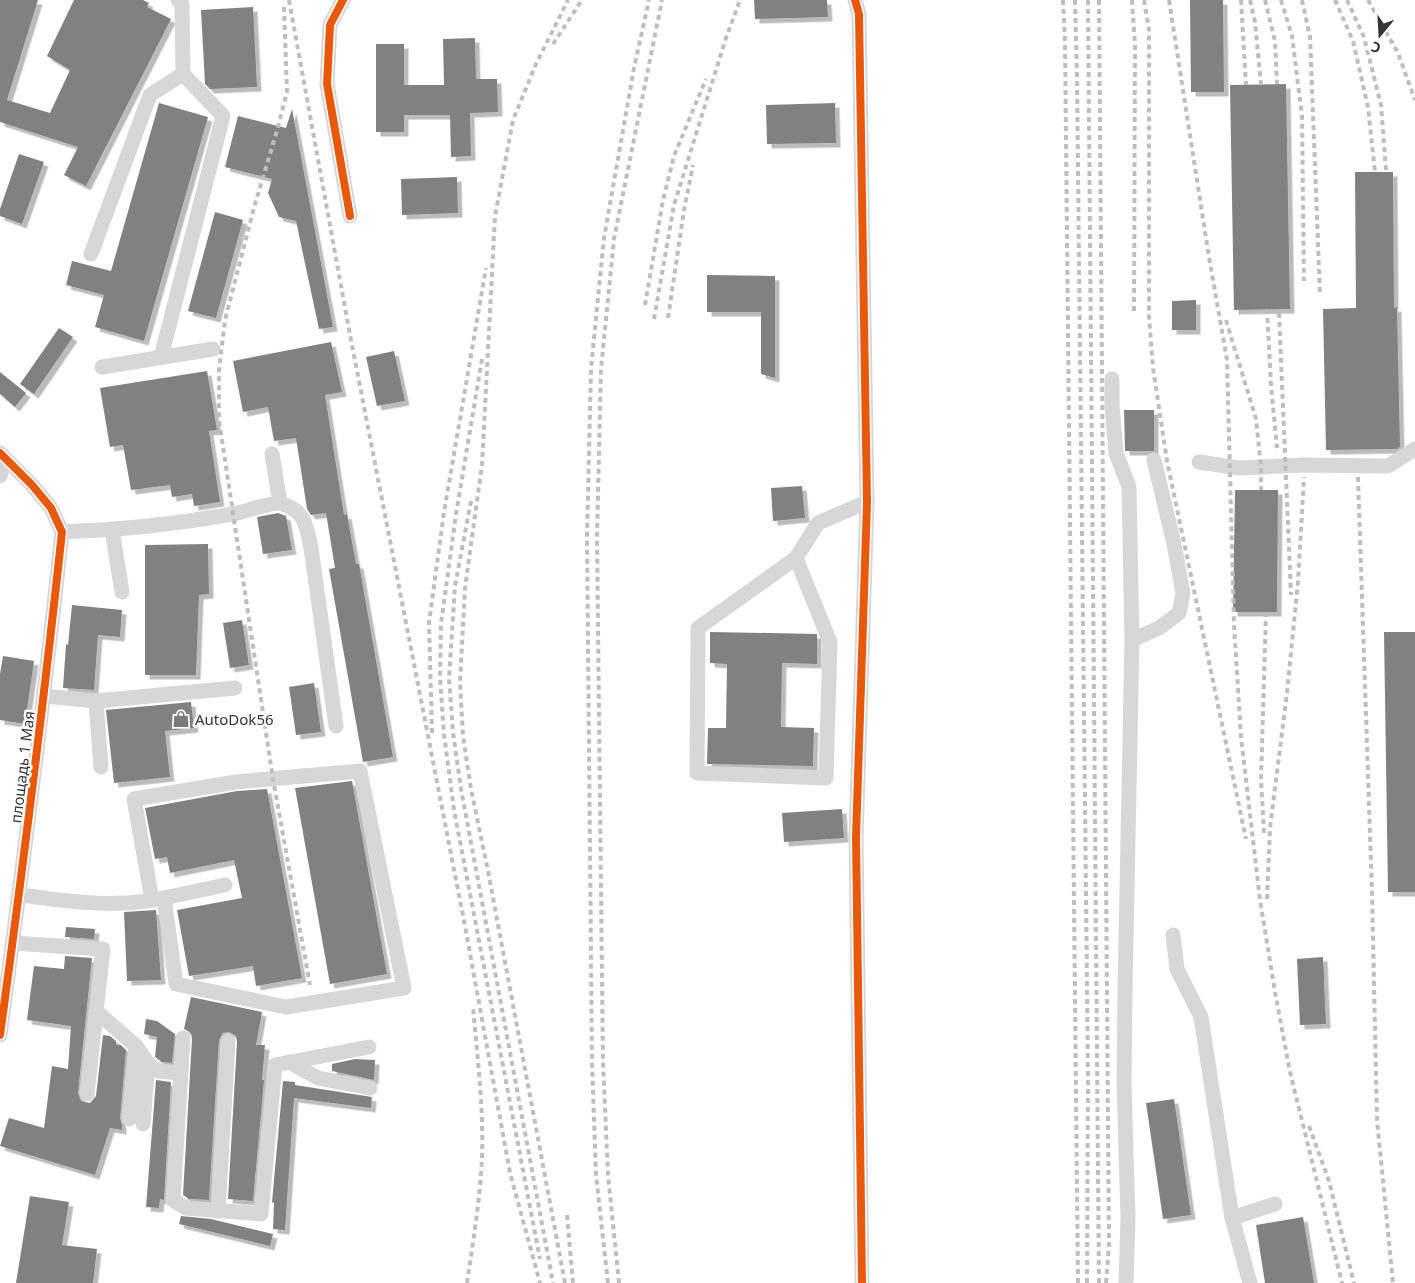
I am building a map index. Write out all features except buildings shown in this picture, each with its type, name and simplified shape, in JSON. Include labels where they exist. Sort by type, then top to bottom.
[{"type":"street","points":[[161,357],[223,116],[183,74],[182,4],[178,0]]},
{"type":"street","points":[[343,0],[330,25],[327,84],[350,216]]},
{"type":"street","points":[[855,0],[859,14],[867,502],[856,837],[862,1283]]},
{"type":"street","points":[[91,254],[150,95],[183,74]]},
{"type":"street","points":[[102,367],[213,349]]},
{"type":"street","points":[[1112,379],[1116,453],[1129,487],[1132,640],[1124,1084],[1128,1218],[1126,1283]]},
{"type":"street","points":[[1198,462],[1239,468],[1303,465],[1388,466],[1415,449]]},
{"type":"street","points":[[272,454],[280,503]]},
{"type":"street","points":[[3,456],[51,508],[62,532],[112,530],[233,514],[280,503],[295,509],[306,524],[336,726]]},
{"type":"street","points":[[0,476],[3,456]]},
{"type":"street","points":[[1132,640],[1159,628],[1178,613],[1183,594],[1174,544],[1154,460]]},
{"type":"street","points":[[796,558],[830,642],[826,778],[697,773],[698,628],[796,558],[818,523],[867,502]]},
{"type":"street","points":[[112,530],[122,592]]},
{"type":"street","name":"площадь 1 Мая","points":[[0,1035],[20,895],[62,532]]},
{"type":"street","points":[[44,696],[96,700],[235,688]]},
{"type":"street","points":[[96,700],[101,767]]},
{"type":"street","points":[[360,771],[404,988],[286,1007],[176,984],[158,899],[134,799],[236,782],[360,771]]},
{"type":"street","points":[[20,895],[93,903],[126,903],[158,899],[225,885]]},
{"type":"street","points":[[1173,935],[1177,969],[1201,1017],[1232,1218],[1250,1283]]},
{"type":"street","points":[[13,943],[103,948],[88,1094]]},
{"type":"street","points":[[96,1011],[136,1046],[148,1063],[158,1071],[181,1073]]},
{"type":"street","points":[[183,1038],[174,1200],[186,1208],[260,1214],[275,1065],[369,1047]]},
{"type":"street","points":[[218,1211],[228,1041]]},
{"type":"street","points":[[136,1046],[136,1122],[148,1063]]},
{"type":"street","points":[[289,1062],[318,1078],[370,1088]]},
{"type":"street","points":[[1232,1218],[1275,1204]]},
{"type":"railway","points":[[289,0],[350,335],[465,926],[510,1173],[540,1283]]},
{"type":"railway","points":[[565,1283],[471,789],[463,736],[460,682],[465,588],[482,465],[495,216],[513,120],[536,64],[568,0]]},
{"type":"railway","points":[[553,44],[582,0]]},
{"type":"railway","points":[[608,1283],[596,1175],[592,1061],[587,538],[591,368],[604,238],[634,68],[649,0]]},
{"type":"railway","points":[[619,1283],[608,1175],[603,1062],[597,537],[601,369],[614,239],[662,0]]},
{"type":"railway","points":[[654,319],[674,205],[726,38],[740,0]]},
{"type":"railway","points":[[1063,0],[1065,42],[1078,1283]]},
{"type":"railway","points":[[1075,0],[1088,1077],[1087,1283]]},
{"type":"railway","points":[[1088,0],[1099,1283]]},
{"type":"railway","points":[[1099,0],[1109,1245],[1106,1283]]},
{"type":"railway","points":[[1132,0],[1135,45],[1134,313]]},
{"type":"railway","points":[[1144,0],[1149,30],[1149,317],[1153,368],[1167,461],[1246,839]]},
{"type":"railway","points":[[1169,0],[1227,360],[1234,625],[1241,737],[1260,900],[1290,1072],[1342,1283]]},
{"type":"railway","points":[[1241,0],[1246,85]]},
{"type":"railway","points":[[1250,0],[1255,22],[1261,85]]},
{"type":"railway","points":[[1265,0],[1275,41],[1277,84]]},
{"type":"railway","points":[[1281,0],[1292,36],[1302,116],[1304,281]]},
{"type":"railway","points":[[1302,0],[1310,37],[1320,295]]},
{"type":"railway","points":[[1335,0],[1353,41],[1368,107],[1375,172]]},
{"type":"railway","points":[[1347,0],[1364,37],[1381,105],[1386,170]]},
{"type":"railway","points":[[1368,0],[1398,53],[1415,100]]},
{"type":"railway","points":[[284,7],[287,92],[225,320],[219,370],[219,420],[273,779],[310,985]]},
{"type":"railway","points":[[645,305],[663,200],[674,156],[706,79]]},
{"type":"railway","points":[[668,318],[684,210],[693,165]]},
{"type":"railway","points":[[432,733],[429,623],[444,512],[486,268]]},
{"type":"railway","points":[[1267,309],[1277,448]]},
{"type":"railway","points":[[1279,313],[1291,595]]},
{"type":"railway","points":[[1226,320],[1256,419],[1261,467],[1261,490]]},
{"type":"railway","points":[[482,359],[456,514],[441,624],[440,678],[444,734],[454,810],[540,1259]]},
{"type":"railway","points":[[1267,899],[1270,828],[1287,693],[1298,582],[1304,477]]},
{"type":"railway","points":[[1358,477],[1372,893],[1377,1120],[1393,1283]]},
{"type":"railway","points":[[471,501],[455,586],[449,679],[453,733],[461,789],[553,1283]]},
{"type":"railway","points":[[1264,833],[1261,779],[1266,612]]},
{"type":"railway","points":[[467,1283],[478,1205],[482,1158],[481,1101],[473,1006]]},
{"type":"railway","points":[[1309,1126],[1329,1181],[1354,1283]]},
{"type":"railway","points":[[567,1215],[573,1283]]},
{"type":"cycle path","points":[[343,0],[330,25],[327,84],[350,216]]},
{"type":"cycle path","points":[[855,0],[859,14],[867,502],[856,837],[862,1283]]},
{"type":"cycle path","points":[[0,453],[32,485],[51,508],[62,532],[33,784],[0,1035]]},
{"type":"place","name":"AutoDok56","points":[[181,719]]}]
